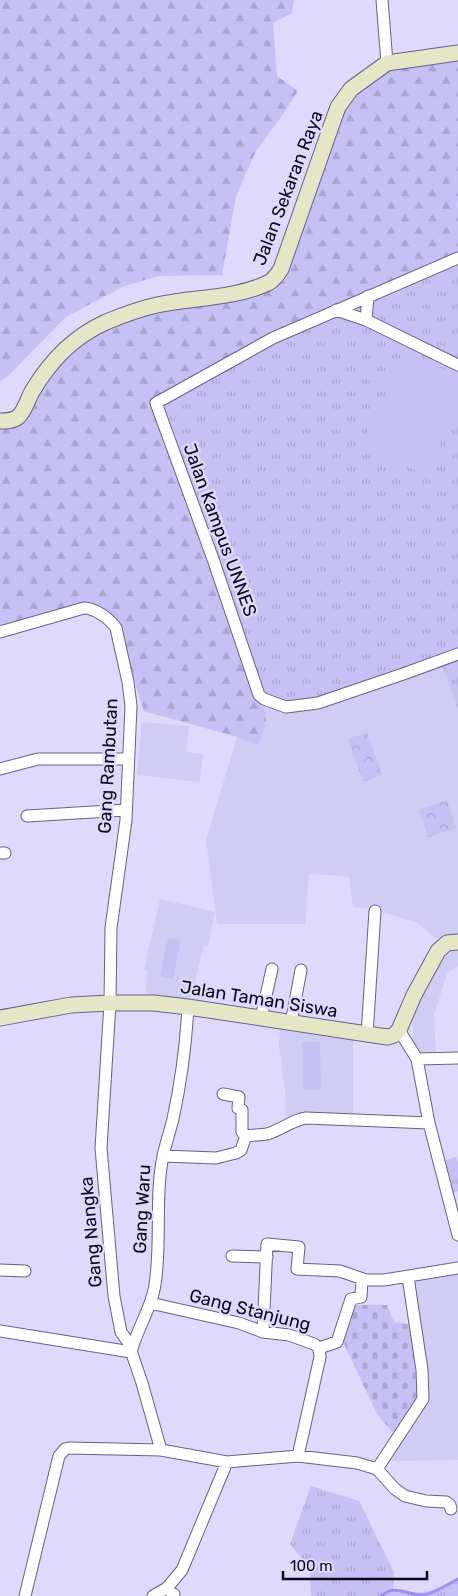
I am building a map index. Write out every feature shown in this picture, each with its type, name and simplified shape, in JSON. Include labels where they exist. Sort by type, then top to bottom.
[{"type":"main road","points":[[387,64],[458,53]]},
{"type":"main road","name":"Jalan Sekaran Raya","points":[[0,421],[15,419],[19,416],[45,370],[52,362],[77,338],[103,324],[124,315],[157,305],[238,292],[269,283],[276,277],[281,269],[338,107],[351,89],[387,64]]},
{"type":"main road","points":[[399,1030],[414,995],[438,951],[447,943],[458,942]]},
{"type":"main road","name":"Jalan Taman Siswa","points":[[0,1018],[71,1005],[154,1003],[188,1006],[367,1035],[387,1037],[394,1035],[399,1030]]},
{"type":"street","points":[[382,0],[387,64]]},
{"type":"street","name":"Jalan Kampus UNNES","points":[[458,258],[272,338],[156,403],[213,558],[259,695],[264,699],[286,707],[318,703],[458,654]]},
{"type":"street","points":[[366,320],[368,296]]},
{"type":"street","points":[[336,310],[366,320],[458,366]]},
{"type":"street","name":"Gang Rambutan","points":[[0,632],[87,608],[112,623],[116,628],[128,682],[131,706],[126,810],[111,928],[110,1003]]},
{"type":"street","points":[[0,769],[38,759],[128,759]]},
{"type":"street","points":[[27,816],[126,810]]},
{"type":"street","points":[[367,1035],[375,911]]},
{"type":"street","points":[[261,1018],[272,969]]},
{"type":"street","points":[[291,1022],[301,970]]},
{"type":"street","name":"Gang Nangka","points":[[110,1003],[101,1148],[114,1296],[121,1332],[131,1352],[150,1405],[161,1450]]},
{"type":"street","name":"Gang Waru","points":[[131,1352],[150,1302],[156,1278],[159,1184],[163,1156],[183,1069],[188,1006]]},
{"type":"street","points":[[399,1030],[417,1059],[429,1123],[458,1235]]},
{"type":"street","points":[[417,1059],[458,1058]]},
{"type":"street","points":[[223,1094],[239,1097],[238,1108],[242,1110],[242,1132],[246,1136]]},
{"type":"street","points":[[246,1136],[266,1134],[283,1128],[298,1119],[306,1118],[429,1123]]},
{"type":"street","points":[[163,1156],[222,1158],[241,1150],[246,1136]]},
{"type":"street","points":[[263,1332],[267,1244],[298,1247],[297,1269],[345,1272],[362,1279],[384,1280],[458,1268]]},
{"type":"street","points":[[232,1256],[267,1258]]},
{"type":"street","points":[[0,1270],[25,1271]]},
{"type":"street","points":[[377,1469],[423,1399],[422,1370],[408,1277]]},
{"type":"street","points":[[319,1348],[337,1342],[352,1300],[361,1297],[362,1279]]},
{"type":"street","name":"Gang Stanjung","points":[[150,1302],[239,1323],[263,1332],[289,1336],[314,1344],[319,1348],[320,1357],[298,1456]]},
{"type":"street","points":[[0,1331],[131,1352]]},
{"type":"street","points":[[25,1596],[60,1456],[65,1449],[69,1448],[161,1450],[227,1462],[298,1456],[357,1462],[377,1469],[395,1489],[405,1496],[426,1501],[446,1502],[450,1505],[451,1509]]},
{"type":"street","points":[[157,1594],[167,1588],[182,1570],[227,1462]]},
{"type":"shaded area","points":[[458,57],[458,938],[435,938],[418,923],[373,909],[353,907],[349,877],[329,875],[309,874],[305,924],[217,924],[206,840],[237,737],[144,711],[114,616],[90,601],[0,626],[0,424],[259,291]]},
{"type":"shaded area","points":[[142,722],[189,726],[186,752],[203,754],[200,782],[137,775]]},
{"type":"shaded area","points":[[160,899],[215,912],[208,947],[204,946],[190,1000],[146,993],[147,971],[144,969]]},
{"type":"shaded area","points":[[458,948],[458,966],[447,974],[434,1015],[436,1055],[420,1056],[413,1041],[412,1013],[444,950]]},
{"type":"shaded area","points":[[280,1030],[353,1040],[353,1117],[286,1116],[285,1090],[279,1046]]},
{"type":"shaded area","points":[[458,1269],[458,1460],[388,1461],[429,1400],[413,1280]]},
{"type":"green space","points":[[0,0],[294,0],[292,13],[273,23],[277,76],[298,91],[256,151],[236,196],[222,275],[159,276],[124,286],[66,317],[9,375],[0,381]]},
{"type":"green space","points":[[458,57],[458,199],[456,206],[458,209],[458,253],[154,402],[257,696],[266,715],[265,726],[258,745],[238,737],[144,711],[114,616],[90,601],[0,626],[0,424],[13,423],[45,377],[79,342],[125,318],[272,284],[342,109],[353,95],[388,67]]},
{"type":"green space","points":[[458,260],[458,364],[368,319],[370,297]]},
{"type":"green space","points":[[335,312],[458,367],[458,651],[316,700],[288,704],[264,693],[208,525],[162,404],[274,340]]},
{"type":"green space","points":[[405,351],[458,376],[458,405],[426,475],[362,445]]},
{"type":"green space","points":[[458,656],[458,710],[441,662]]},
{"type":"green space","points":[[367,732],[382,775],[363,782],[348,739]]},
{"type":"green space","points":[[447,800],[456,828],[428,837],[419,810]]},
{"type":"green space","points":[[168,938],[181,940],[173,979],[160,976]]},
{"type":"green space","points":[[302,1042],[320,1042],[321,1089],[303,1090]]},
{"type":"green space","points":[[456,1157],[458,1163],[458,1191],[452,1193],[444,1161]]},
{"type":"green space","points":[[351,1305],[387,1305],[394,1322],[412,1325],[417,1396],[402,1427],[393,1433],[377,1414],[345,1346],[341,1328]]},
{"type":"green space","points":[[311,1486],[359,1501],[394,1572],[393,1589],[427,1592],[458,1579],[458,1596],[311,1596],[310,1569],[290,1544]]},
{"type":"waterway","points":[[382,1596],[391,1590],[424,1595],[458,1579]]}]
